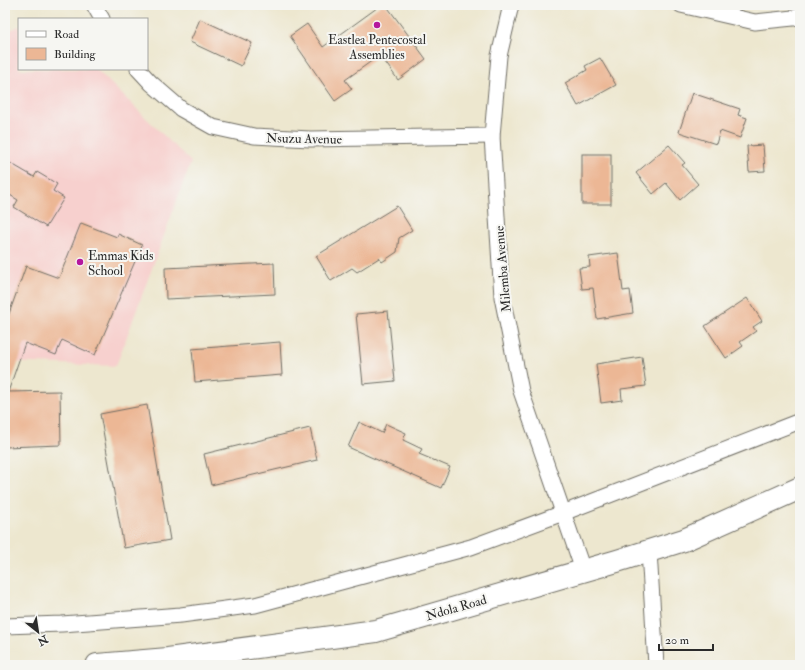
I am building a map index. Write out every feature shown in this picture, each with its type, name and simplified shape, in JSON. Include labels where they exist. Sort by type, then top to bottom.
[{"type":"main road","name":"Ndola Road","points":[[97,665],[169,662],[376,631],[684,540],[800,488]]},
{"type":"street","points":[[94,5],[101,18]]},
{"type":"street","name":"Milemba Avenue","points":[[511,5],[499,56],[492,136],[502,297],[522,391],[583,570]]},
{"type":"street","points":[[681,5],[755,22],[800,16]]},
{"type":"street","name":"Nsuzu Avenue","points":[[139,70],[151,83],[181,109],[213,127],[254,136],[310,139],[492,136]]},
{"type":"street","points":[[5,626],[62,624],[181,615],[255,605],[471,547],[800,421]]},
{"type":"street","points":[[649,551],[656,665]]},
{"type":"shaded area","name":"Emmas Kids School","points":[[18,26],[18,70],[97,70],[191,162],[116,366],[5,362],[5,33]]},
{"type":"building","name":"Eastlea Pentecostal Assemblies","points":[[381,5],[386,5],[426,59],[398,80],[380,55],[345,80],[352,89],[335,101],[290,36],[307,24],[323,47]]},
{"type":"building","points":[[200,19],[252,43],[241,66],[190,42]]},
{"type":"building","points":[[600,58],[616,85],[578,106],[565,83],[587,70],[585,66]]},
{"type":"building","points":[[692,93],[740,109],[738,115],[747,118],[740,138],[720,131],[716,144],[679,132]]},
{"type":"building","points":[[669,145],[685,163],[682,165],[698,184],[680,200],[666,183],[653,194],[636,173]]},
{"type":"building","points":[[763,145],[765,171],[749,172],[747,146]]},
{"type":"building","points":[[582,154],[611,154],[611,204],[582,204]]},
{"type":"building","points":[[5,160],[34,177],[37,172],[57,184],[53,191],[64,198],[46,227],[14,207],[18,200],[5,192]]},
{"type":"building","points":[[397,206],[412,230],[399,238],[397,252],[382,262],[379,258],[357,272],[352,268],[331,281],[316,256]]},
{"type":"building","points":[[81,223],[117,237],[118,234],[142,245],[95,355],[62,340],[56,355],[25,343],[8,392],[60,391],[61,445],[5,447],[5,325],[26,266],[59,278]]},
{"type":"building","points":[[618,253],[623,291],[630,290],[633,313],[597,319],[593,288],[582,289],[579,268],[590,267],[589,257]]},
{"type":"building","points":[[274,263],[275,294],[166,299],[165,268]]},
{"type":"building","points":[[747,298],[762,321],[753,327],[756,331],[740,342],[743,346],[726,358],[705,326]]},
{"type":"building","points":[[388,311],[395,381],[363,384],[356,314]]},
{"type":"building","points":[[280,342],[282,375],[195,382],[192,349]]},
{"type":"building","points":[[642,357],[646,386],[621,389],[622,400],[601,403],[596,364]]},
{"type":"building","points":[[147,405],[170,540],[124,548],[100,414]]},
{"type":"building","points":[[359,422],[382,433],[386,424],[406,433],[403,440],[422,449],[419,454],[450,467],[441,488],[348,447]]},
{"type":"building","points":[[310,428],[317,460],[211,485],[204,454]]},
{"type":"place","name":"Eastlea Pentecostal Assemblies","points":[[377,25]]},
{"type":"place","name":"Emmas Kids School","points":[[80,262]]}]
